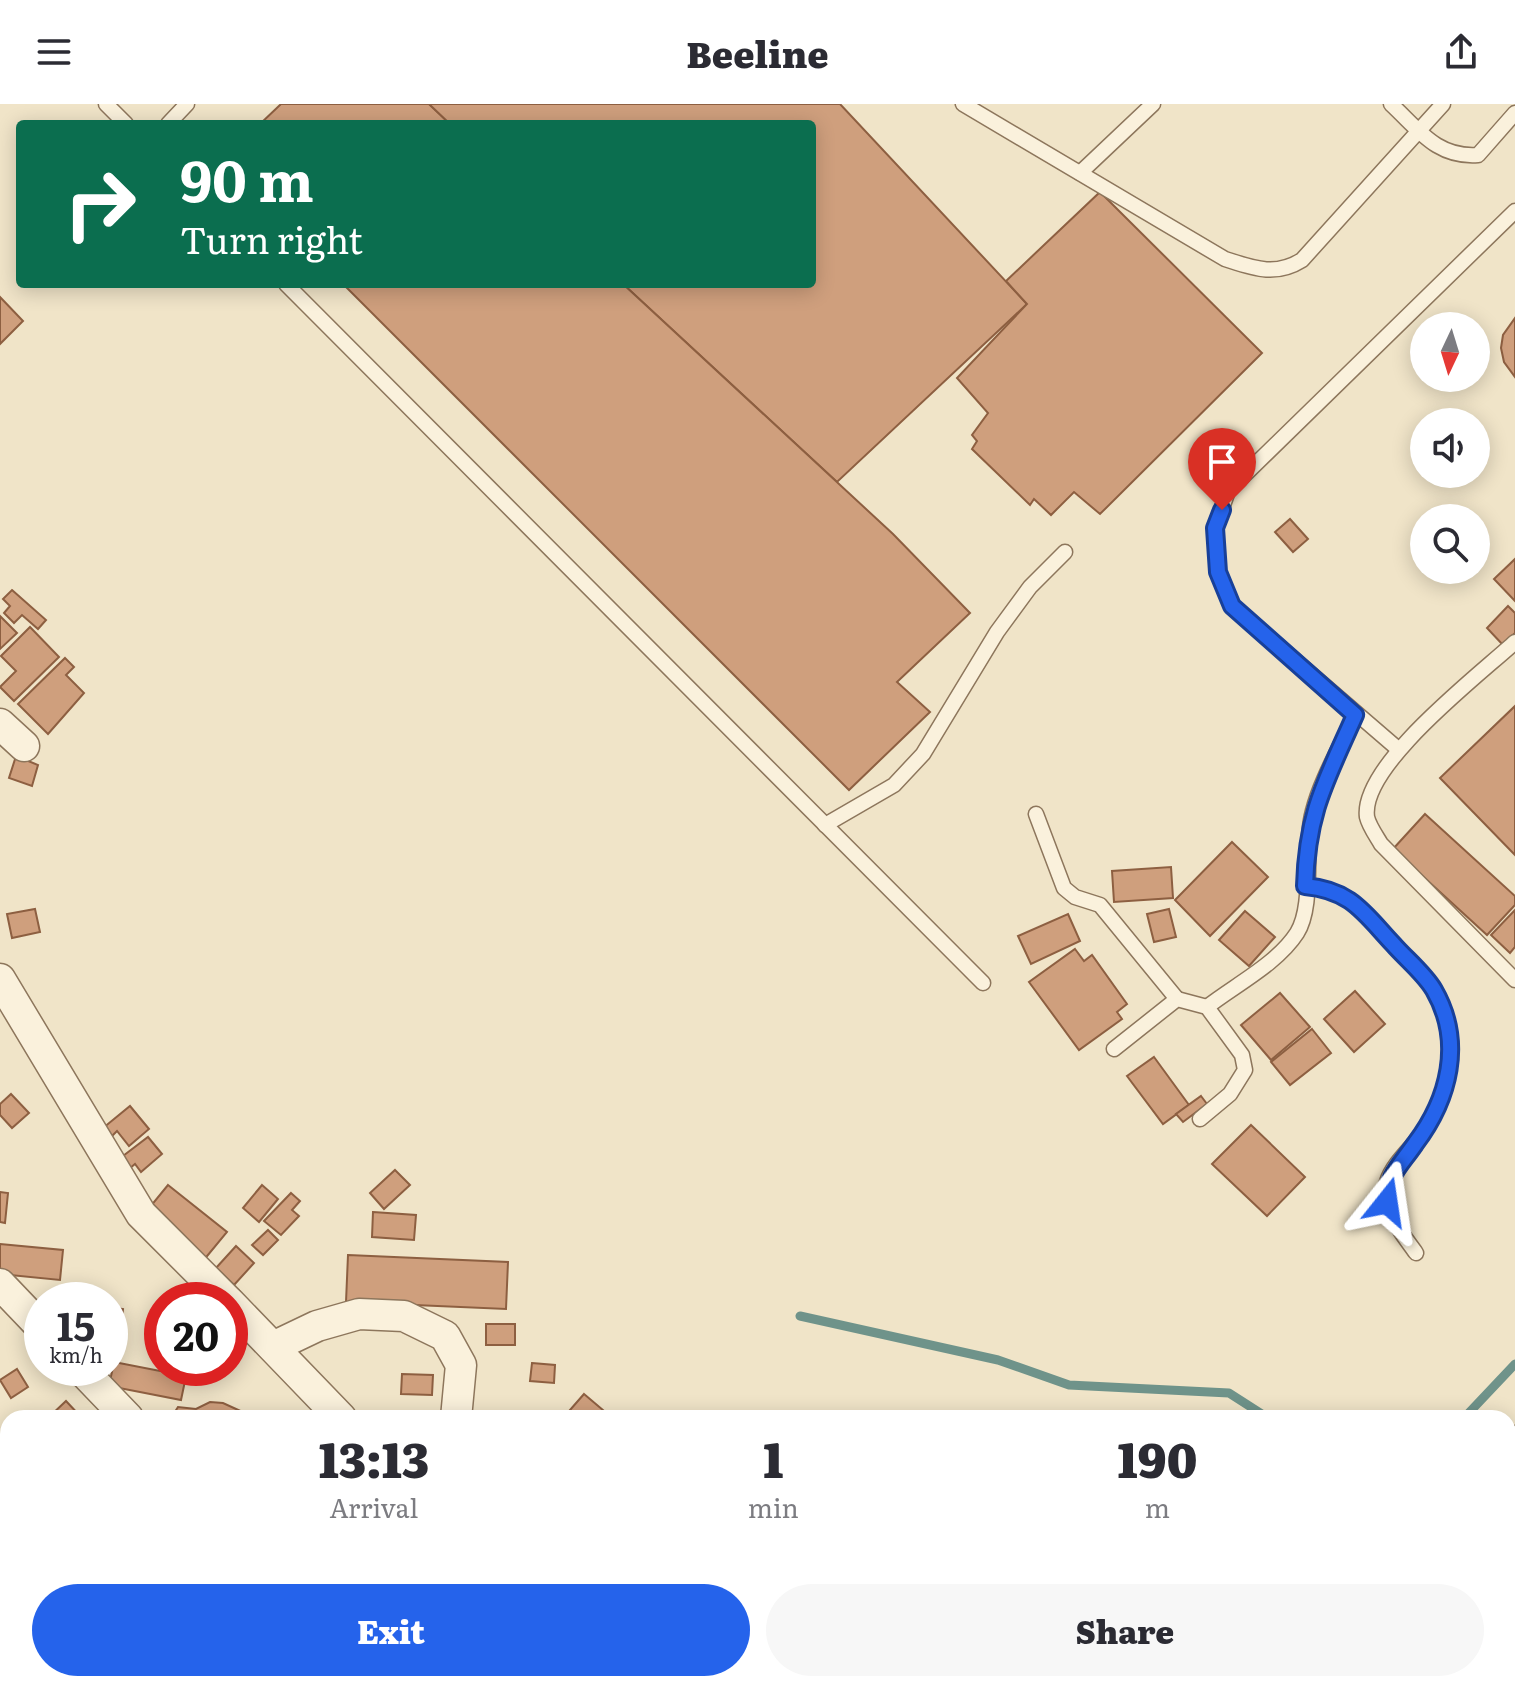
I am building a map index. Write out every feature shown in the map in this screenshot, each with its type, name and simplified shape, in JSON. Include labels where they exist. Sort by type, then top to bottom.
[{"type":"street","points":[[0,724],[24,746]]},
{"type":"street","points":[[0,979],[141,1214],[208,1282]]},
{"type":"street","points":[[0,1284],[24,1309]]},
{"type":"street","points":[[273,1347],[317,1326],[359,1314],[404,1316],[445,1336],[461,1365],[457,1410]]},
{"type":"street","points":[[248,1322],[333,1410]]},
{"type":"street","points":[[97,1386],[120,1410]]},
{"type":"lane","points":[[106,104],[122,120]]},
{"type":"lane","points":[[172,120],[187,104]]},
{"type":"lane","points":[[963,104],[1225,259],[1265,271],[1289,269],[1302,260],[1443,104]]},
{"type":"lane","points":[[1080,173],[1153,104]]},
{"type":"lane","points":[[1391,104],[1443,151],[1458,156],[1478,155],[1515,113]]},
{"type":"lane","points":[[1398,749],[1232,606],[1218,572],[1215,528],[1228,491],[1515,211]]},
{"type":"lane","points":[[290,288],[983,983]]},
{"type":"lane","points":[[825,825],[894,785],[923,754],[997,632],[1030,587],[1065,552]]},
{"type":"lane","points":[[1515,642],[1398,749],[1370,790],[1367,818],[1381,844],[1515,980]]},
{"type":"lane","points":[[1207,1007],[1278,953],[1297,933],[1305,914],[1306,846],[1313,808],[1355,715]]},
{"type":"lane","points":[[1036,814],[1064,888],[1075,897],[1100,905],[1177,999],[1207,1007],[1242,1055],[1245,1070],[1230,1094],[1200,1119]]},
{"type":"lane","points":[[1305,886],[1341,892],[1361,908],[1432,987],[1447,1015],[1450,1065],[1443,1095],[1430,1122],[1387,1184],[1387,1202],[1394,1223],[1416,1253]]},
{"type":"lane","points":[[1114,1049],[1177,999]]},
{"type":"building","points":[[281,104],[429,104],[446,120],[264,120]]},
{"type":"building","points":[[429,104],[840,104],[1027,304],[837,482],[627,288],[816,288],[816,120],[446,120]]},
{"type":"building","points":[[1100,192],[1262,353],[1100,514],[1074,492],[1051,515],[1034,499],[1030,505],[972,449],[977,441],[972,435],[988,413],[957,378],[1027,304],[1006,281]]},
{"type":"building","points":[[347,288],[627,288],[893,534],[970,613],[897,682],[930,712],[849,790]]},
{"type":"building","points":[[0,297],[23,321],[0,344]]},
{"type":"building","points":[[1515,318],[1515,377],[1504,362],[1501,348],[1503,335]]},
{"type":"building","points":[[1290,519],[1308,539],[1293,552],[1275,532]]},
{"type":"building","points":[[1515,559],[1515,601],[1494,579]]},
{"type":"building","points":[[12,590],[46,620],[38,629],[22,615],[14,623],[4,613],[10,606],[3,599]]},
{"type":"building","points":[[1508,606],[1515,613],[1515,633],[1503,645],[1487,628]]},
{"type":"building","points":[[0,616],[17,633],[0,649]]},
{"type":"building","points":[[30,627],[59,657],[14,701],[0,687],[16,671],[1,656]]},
{"type":"building","points":[[65,658],[74,667],[66,675],[84,693],[48,734],[18,704]]},
{"type":"building","points":[[1515,706],[1515,855],[1440,778]]},
{"type":"building","points":[[16,756],[38,765],[32,786],[9,778]]},
{"type":"building","points":[[1425,814],[1515,896],[1515,905],[1487,935],[1393,849]]},
{"type":"building","points":[[1232,842],[1268,877],[1210,936],[1175,900]]},
{"type":"building","points":[[1171,867],[1173,898],[1114,902],[1112,871]]},
{"type":"building","points":[[35,909],[40,932],[12,938],[7,914]]},
{"type":"building","points":[[1169,909],[1176,937],[1154,942],[1147,914]]},
{"type":"building","points":[[1515,910],[1515,947],[1510,953],[1491,935]]},
{"type":"building","points":[[1245,911],[1275,937],[1249,966],[1219,940]]},
{"type":"building","points":[[1068,914],[1080,941],[1031,964],[1018,936]]},
{"type":"building","points":[[1075,949],[1084,961],[1092,955],[1127,1004],[1117,1012],[1122,1019],[1079,1050],[1029,982]]},
{"type":"building","points":[[1355,991],[1385,1024],[1354,1052],[1324,1019]]},
{"type":"building","points":[[1280,993],[1310,1027],[1271,1060],[1241,1025]]},
{"type":"building","points":[[1312,1029],[1331,1053],[1290,1085],[1271,1062]]},
{"type":"building","points":[[1154,1057],[1189,1105],[1163,1124],[1127,1076]]},
{"type":"building","points":[[11,1094],[29,1113],[12,1128],[0,1115],[0,1104]]},
{"type":"building","points":[[1201,1096],[1207,1104],[1183,1122],[1176,1114]]},
{"type":"building","points":[[130,1106],[149,1129],[129,1146],[117,1131],[111,1137],[103,1128]]},
{"type":"building","points":[[1251,1125],[1305,1177],[1267,1216],[1212,1164]]},
{"type":"building","points":[[148,1137],[162,1154],[141,1172],[135,1164],[129,1169],[119,1159]]},
{"type":"building","points":[[395,1170],[410,1185],[384,1209],[370,1193]]},
{"type":"building","points":[[168,1185],[227,1232],[203,1261],[145,1213]]},
{"type":"building","points":[[262,1185],[278,1199],[259,1222],[243,1208]]},
{"type":"building","points":[[0,1192],[8,1193],[5,1223],[0,1222]]},
{"type":"building","points":[[291,1193],[300,1201],[292,1210],[299,1216],[281,1235],[264,1221]]},
{"type":"building","points":[[373,1212],[416,1215],[414,1240],[372,1237]]},
{"type":"building","points":[[268,1230],[278,1240],[263,1255],[252,1245]]},
{"type":"building","points":[[0,1244],[63,1250],[60,1280],[0,1274]]},
{"type":"building","points":[[236,1246],[254,1263],[237,1282],[231,1282],[216,1268]]},
{"type":"building","points":[[348,1255],[508,1262],[506,1309],[346,1302]]},
{"type":"building","points":[[486,1324],[515,1324],[515,1345],[486,1345]]},
{"type":"building","points":[[532,1363],[555,1365],[554,1383],[530,1381]]},
{"type":"building","points":[[128,1365],[144,1368],[144,1386],[184,1386],[181,1400],[109,1386],[128,1386]]},
{"type":"building","points":[[17,1369],[24,1386],[28,1387],[11,1398],[0,1380]]},
{"type":"building","points":[[402,1374],[433,1375],[432,1395],[401,1394]]},
{"type":"building","points":[[584,1394],[603,1410],[570,1410]]},
{"type":"building","points":[[66,1401],[74,1410],[56,1410]]},
{"type":"building","points":[[210,1402],[223,1403],[238,1410],[176,1410],[178,1407],[196,1409]]},
{"type":"waterway","points":[[800,1316],[998,1360],[1069,1385],[1229,1393],[1256,1410]]},
{"type":"waterway","points":[[1472,1410],[1515,1364]]},
{"type":"route","points":[[1222,510],[1215,528],[1218,572],[1232,606],[1355,715],[1313,808],[1306,846],[1305,886],[1341,892],[1361,908],[1432,987],[1447,1015],[1450,1065],[1443,1095],[1414,1146],[1394,1168],[1387,1184],[1387,1202]]}]
